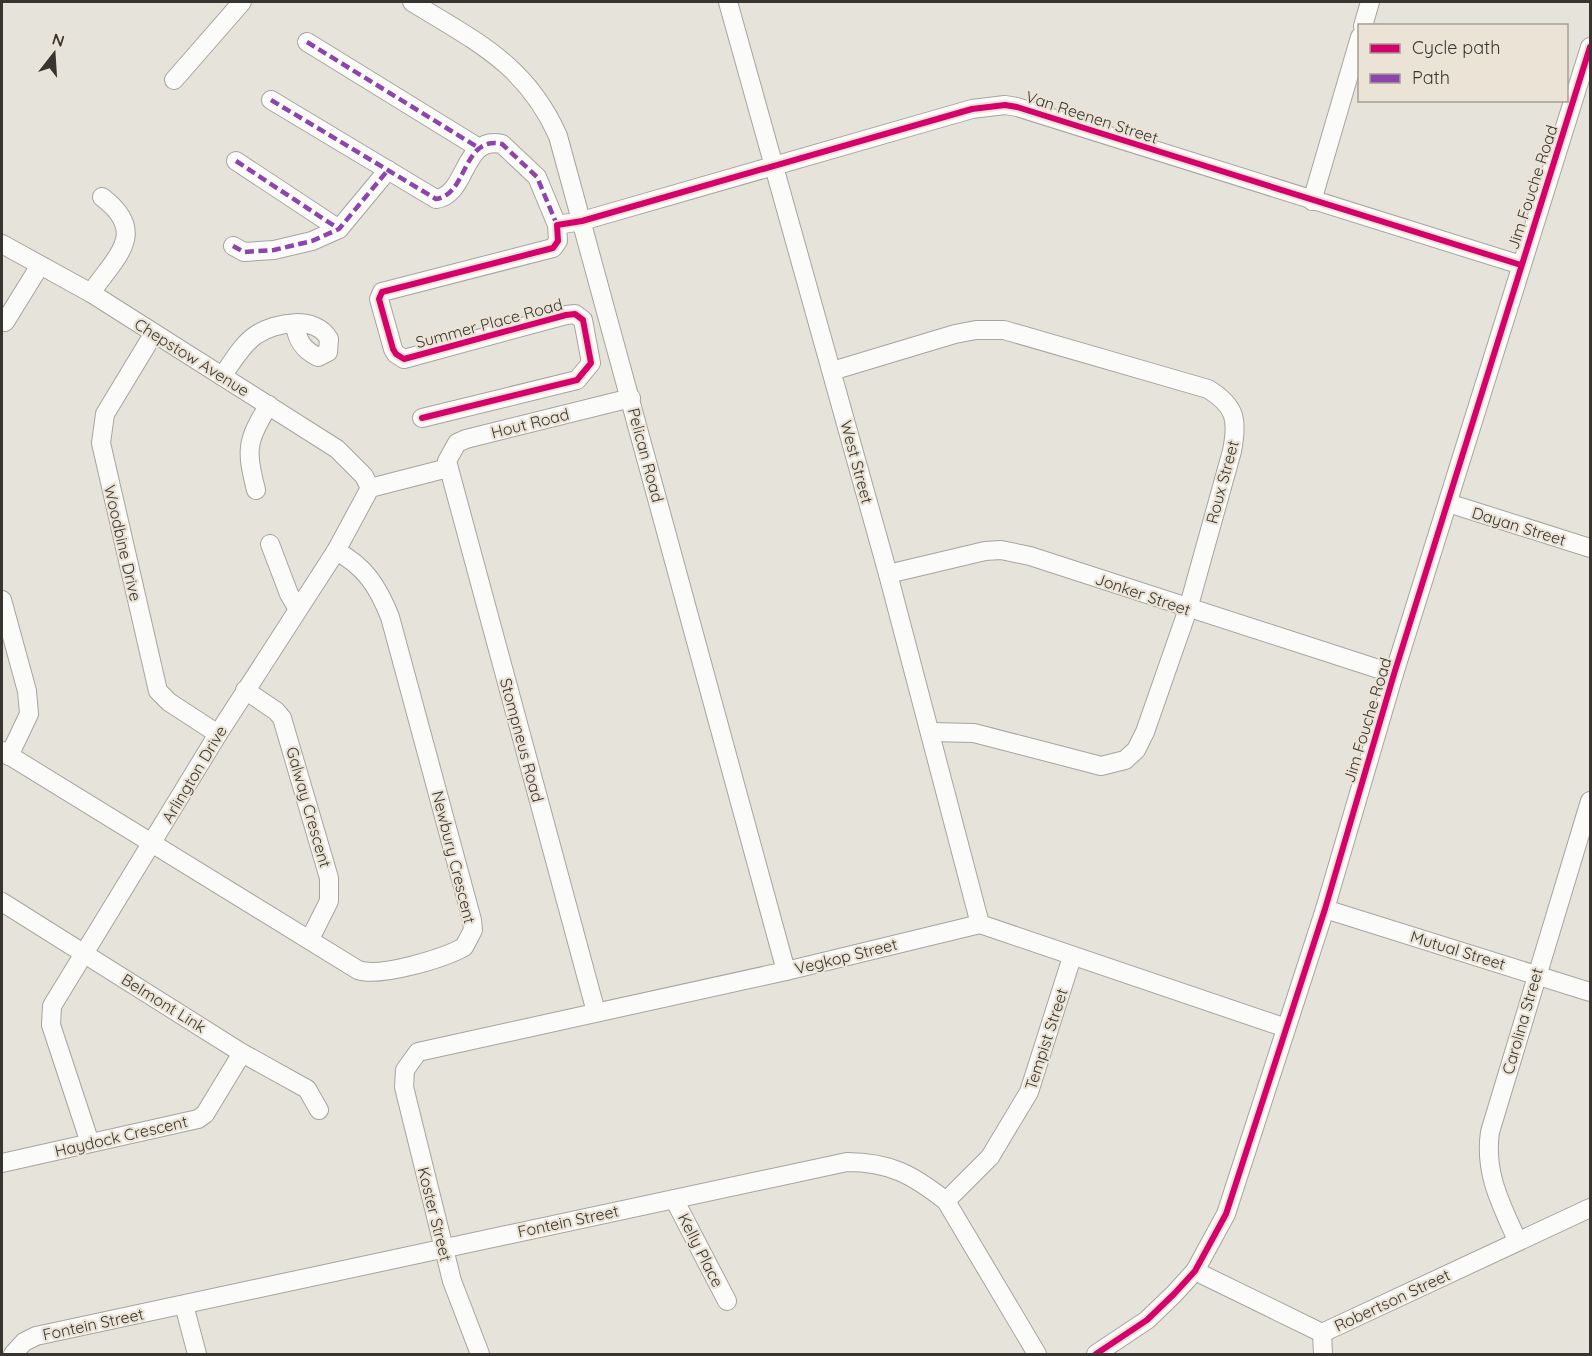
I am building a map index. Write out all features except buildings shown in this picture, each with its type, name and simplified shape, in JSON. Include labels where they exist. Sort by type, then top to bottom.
[{"type":"street","points":[[174,81],[242,2]]},
{"type":"street","name":"Pelican Road","points":[[412,2],[503,60],[538,97],[558,136],[786,971]]},
{"type":"street","name":"West Street","points":[[728,2],[772,166],[832,370],[888,574],[980,924]]},
{"type":"street","points":[[1364,24],[1370,2]]},
{"type":"street","points":[[1312,201],[1358,40]]},
{"type":"street","points":[[307,42],[479,148]]},
{"type":"street","name":"Jim Fouche Road","points":[[1096,1354],[1147,1320],[1195,1271],[1229,1207],[1325,909],[1394,674],[1590,47]]},
{"type":"street","points":[[271,100],[436,199],[441,198],[452,189],[470,158],[479,148],[487,144],[502,144],[537,177],[557,225],[582,221]]},
{"type":"street","name":"Van Reenen Street","points":[[582,221],[972,109],[1005,105],[1521,265]]},
{"type":"street","points":[[236,161],[339,229]]},
{"type":"street","points":[[233,246],[244,252],[274,250],[312,241],[339,229],[388,170]]},
{"type":"street","points":[[90,293],[125,243],[127,231],[120,210],[102,197]]},
{"type":"street","name":"Summer Place Road","points":[[422,418],[577,380],[587,372],[591,363],[583,320],[575,315],[566,315],[404,359],[393,349],[379,298],[382,292],[392,289],[554,248],[558,241],[557,225]]},
{"type":"street","name":"Chepstow Avenue","points":[[2,244],[39,267],[90,293],[337,449],[364,476],[370,488]]},
{"type":"street","points":[[5,322],[39,267]]},
{"type":"street","points":[[222,376],[256,335],[266,330],[295,325]]},
{"type":"street","name":"Roux Street","points":[[832,370],[955,334],[992,329],[1017,332],[1200,386],[1221,396],[1235,417],[1236,430],[1188,609],[1145,732],[1136,750],[1125,760],[1101,766],[968,732],[930,732]]},
{"type":"street","name":"Woodbine Drive","points":[[154,333],[105,414],[101,443],[158,691],[169,702],[218,734]]},
{"type":"street","name":"Hout Road","points":[[448,468],[447,461],[453,450],[466,439],[631,398]]},
{"type":"street","points":[[256,490],[247,455],[255,427],[269,405]]},
{"type":"street","points":[[370,488],[448,468]]},
{"type":"street","name":"Stompneus Road","points":[[448,468],[596,1012]]},
{"type":"street","name":"Arlington Drive","points":[[90,1143],[50,1019],[52,1006],[245,690],[336,551],[370,488]]},
{"type":"street","name":"Dayan Street","points":[[1448,503],[1590,548]]},
{"type":"street","points":[[270,544],[289,594],[298,609]]},
{"type":"street","name":"Jonker Street","points":[[888,574],[965,554],[1001,550],[1030,556],[1394,674]]},
{"type":"street","name":"Newbury Crescent","points":[[5,753],[151,845],[310,939],[348,965],[368,973],[454,953],[465,947],[472,930],[472,920],[390,617],[380,591],[370,577],[354,560],[336,551]]},
{"type":"street","points":[[2,600],[27,691],[29,714],[5,753]]},
{"type":"street","name":"Galway Crescent","points":[[245,690],[276,711],[282,718],[330,878],[329,901],[310,939]]},
{"type":"street","name":"Carolina Street","points":[[1517,1240],[1493,1187],[1487,1151],[1490,1132],[1590,801]]},
{"type":"street","name":"Belmont Link","points":[[2,902],[242,1053],[307,1089],[319,1110]]},
{"type":"street","name":"Mutual Street","points":[[1325,909],[1590,993]]},
{"type":"street","points":[[980,924],[1287,1028]]},
{"type":"street","name":"Vegkop Street","points":[[405,1070],[418,1052],[786,971],[980,924]]},
{"type":"street","name":"Tempist Street","points":[[946,1201],[990,1157],[1029,1092],[1072,957]]},
{"type":"street","name":"Haydock Crescent","points":[[2,1163],[198,1119],[205,1114],[242,1053]]},
{"type":"street","name":"Koster Street","points":[[405,1070],[404,1087],[443,1249],[461,1309],[480,1354]]},
{"type":"street","name":"Fontein Street","points":[[13,1354],[24,1342],[36,1336],[798,1171],[847,1162],[869,1162],[891,1166],[907,1174],[946,1201],[1037,1354]]},
{"type":"street","name":"Kelly Place","points":[[674,1199],[727,1301]]},
{"type":"street","name":"Robertson Street","points":[[1195,1271],[1322,1333],[1517,1240],[1590,1208]]},
{"type":"street","points":[[184,1305],[197,1354]]},
{"type":"street","points":[[1322,1333],[1323,1354]]},
{"type":"marked path","points":[[307,42],[479,148]]},
{"type":"marked path","points":[[271,100],[436,199],[446,195],[454,187],[479,148],[489,144],[502,144],[537,177],[557,225]]},
{"type":"marked path","points":[[236,161],[339,229]]},
{"type":"marked path","points":[[233,246],[244,252],[274,250],[312,241],[339,229],[388,170]]},
{"type":"cycle path","points":[[1096,1354],[1147,1320],[1174,1294],[1195,1271],[1226,1214],[1325,909],[1394,674],[1590,47]]},
{"type":"cycle path","points":[[422,418],[577,380],[591,363],[583,320],[575,314],[566,315],[404,359],[393,349],[379,299],[382,292],[553,248],[558,241],[557,225],[582,221],[972,109],[1005,105],[1017,107],[1521,265]]}]
